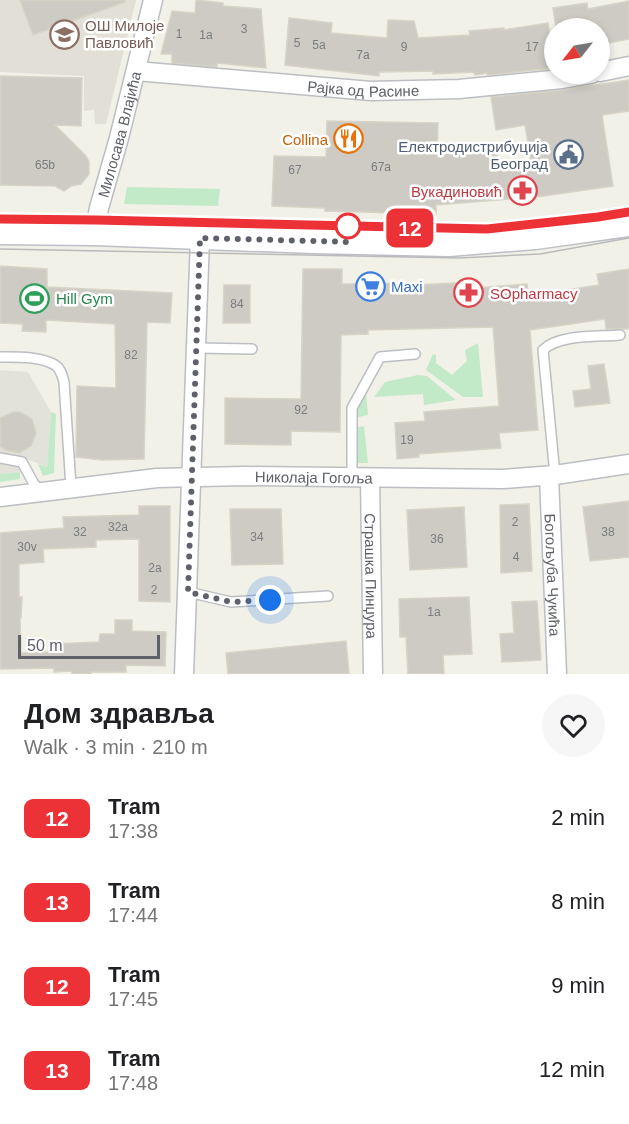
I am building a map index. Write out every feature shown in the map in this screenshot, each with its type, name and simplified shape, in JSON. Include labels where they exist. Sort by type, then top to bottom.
[{"type":"main road","points":[[0,232],[449,244],[535,237],[629,224]]},
{"type":"street","name":"Милосава Влајића","points":[[94,233],[153,0]]},
{"type":"street","points":[[610,70],[629,66]]},
{"type":"street","name":"Рајка од Расине","points":[[136,71],[371,91],[459,89],[544,81]]},
{"type":"street","points":[[184,674],[200,238]]},
{"type":"street","name":"Николаја Гогоља","points":[[0,497],[71,487],[191,477],[503,479],[552,476],[629,464]]},
{"type":"street","name":"Богољуба Чукића","points":[[552,476],[557,674]]},
{"type":"street","name":"Страшка Пинџура","points":[[370,478],[373,674]]},
{"type":"lane","points":[[552,476],[543,350],[549,344],[560,340],[620,335]]},
{"type":"lane","points":[[197,348],[252,348]]},
{"type":"lane","points":[[352,477],[352,408],[380,357],[415,354]]},
{"type":"lane","points":[[0,357],[39,360],[55,365],[61,371],[64,382],[71,487]]},
{"type":"lane","points":[[0,458],[22,462],[34,484],[41,491]]},
{"type":"lane","points":[[188,592],[231,602],[328,596]]},
{"type":"shaded area","name":"ОШ Милоје Павловић","points":[[0,0],[136,0],[106,124],[95,124],[94,110],[84,111],[84,76],[0,72]]},
{"type":"shaded area","points":[[0,370],[28,372],[51,412],[47,467],[24,458],[20,472],[0,474]]},
{"type":"green space","points":[[127,187],[220,189],[218,206],[124,204]]},
{"type":"green space","points":[[478,343],[483,397],[463,397],[426,370],[433,354],[436,355],[436,363],[452,375],[467,361],[465,350]]},
{"type":"green space","points":[[418,375],[427,376],[456,400],[424,405],[423,394],[374,397],[385,382]]},
{"type":"green space","points":[[366,392],[368,415],[354,418],[363,393]]},
{"type":"green space","points":[[51,412],[56,414],[54,473],[43,476],[38,464],[47,467]]},
{"type":"green space","points":[[364,426],[368,463],[356,463],[354,428]]},
{"type":"green space","points":[[20,472],[20,479],[0,482],[0,474]]},
{"type":"building","points":[[20,0],[125,0],[125,2],[33,35]]},
{"type":"building","points":[[196,0],[223,3],[223,6],[261,9],[266,68],[217,63],[217,67],[172,63],[172,54],[161,54],[172,11],[195,13]]},
{"type":"building","points":[[629,1],[629,39],[610,43],[610,18],[554,18],[553,8],[587,3],[588,9]]},
{"type":"building","points":[[289,18],[332,23],[331,33],[387,38],[388,20],[414,21],[418,38],[470,35],[469,31],[504,28],[504,30],[544,24],[544,69],[487,75],[487,73],[475,75],[474,72],[433,74],[433,71],[379,72],[379,76],[285,65]]},
{"type":"building","points":[[0,76],[82,78],[81,126],[55,125],[86,156],[89,162],[89,174],[81,184],[71,186],[64,191],[55,186],[0,185]]},
{"type":"building","points":[[629,80],[629,111],[602,115],[613,186],[536,197],[436,205],[436,214],[325,211],[325,208],[272,206],[274,156],[326,157],[327,121],[438,123],[437,154],[497,151],[498,164],[531,161],[525,125],[496,130],[491,97]]},
{"type":"building","points":[[0,266],[47,269],[47,287],[172,293],[170,323],[147,322],[144,459],[102,460],[76,457],[77,386],[116,388],[115,324],[46,320],[46,332],[22,331],[23,324],[0,323]]},
{"type":"building","points":[[303,269],[342,269],[342,284],[413,283],[413,285],[476,282],[476,288],[527,284],[528,296],[599,285],[597,274],[629,269],[629,329],[606,329],[605,319],[530,330],[538,430],[499,433],[501,448],[419,454],[419,457],[397,459],[395,423],[425,421],[424,412],[499,406],[493,327],[368,330],[368,334],[341,335],[340,432],[291,431],[291,445],[225,444],[225,398],[301,399]]},
{"type":"building","points":[[224,285],[250,285],[250,323],[223,323]]},
{"type":"building","points":[[604,364],[610,403],[575,407],[573,391],[591,389],[588,366]]},
{"type":"building","points":[[13,412],[20,412],[32,419],[36,433],[31,446],[19,453],[0,446],[0,418]]},
{"type":"building","points":[[629,501],[629,557],[590,561],[583,507]]},
{"type":"building","points":[[529,504],[532,571],[501,573],[500,505]]},
{"type":"building","points":[[139,506],[170,506],[170,602],[139,601],[139,539],[96,540],[96,547],[43,549],[44,562],[19,564],[19,597],[22,597],[21,653],[53,652],[53,644],[99,642],[100,634],[115,634],[115,620],[132,620],[132,631],[166,632],[165,666],[126,665],[126,672],[91,672],[91,674],[72,674],[72,671],[54,672],[54,668],[0,669],[0,533],[64,528],[63,517],[139,515]]},
{"type":"building","points":[[464,507],[467,567],[410,570],[407,510]]},
{"type":"building","points":[[230,509],[281,509],[283,564],[232,565]]},
{"type":"building","points":[[469,597],[472,654],[443,655],[444,674],[408,674],[406,637],[400,637],[399,599]]},
{"type":"building","points":[[537,601],[541,660],[502,662],[500,634],[514,633],[512,602]]},
{"type":"building","points":[[346,641],[349,674],[228,674],[226,653]]},
{"type":"tram line","points":[[0,219],[487,229],[629,212]]},
{"type":"tram line","name":"12","points":[[0,219],[487,229],[538,225],[629,212]]},
{"type":"tram line","points":[[0,249],[459,258],[540,254],[629,238]]},
{"type":"place","name":"ОШ Милоје Павловић","points":[[64,34]]},
{"type":"place","name":"Collina","points":[[349,139]]},
{"type":"place","name":"Електродистрибуција Београд","points":[[569,155]]},
{"type":"place","name":"Вукадиновић","points":[[523,191]]},
{"type":"place","name":"Maxi","points":[[370,286]]},
{"type":"place","name":"SOpharmacy","points":[[469,293]]},
{"type":"place","name":"Hill Gym","points":[[35,298]]},
{"type":"route","points":[[270,600],[231,602],[214,600],[188,592],[200,238],[350,242],[348,226]]}]
